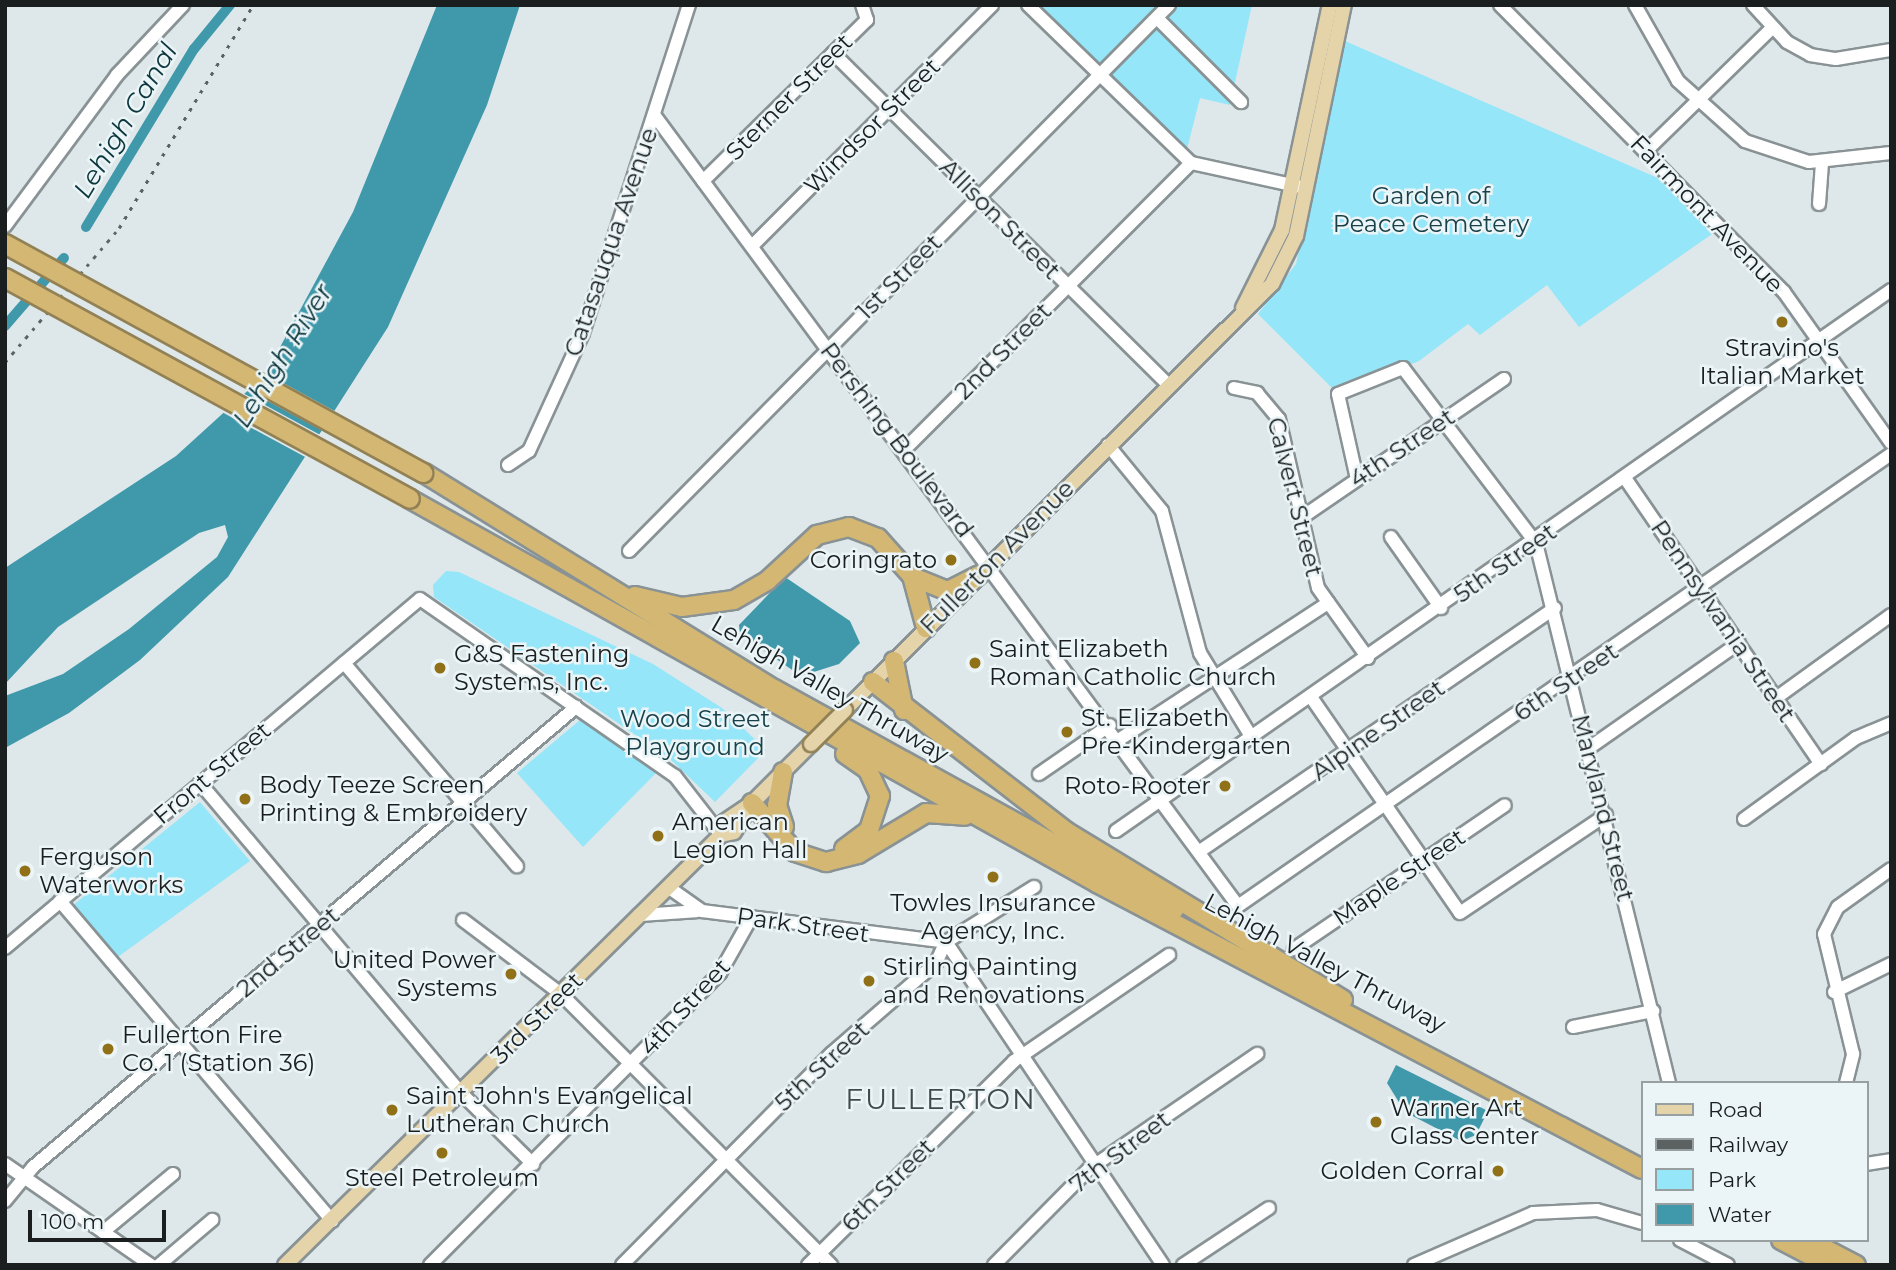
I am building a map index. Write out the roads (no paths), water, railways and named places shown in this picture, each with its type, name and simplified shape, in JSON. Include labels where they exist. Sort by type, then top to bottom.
[{"type":"highway","name":"Lehigh Valley Thruway","points":[[5,244],[424,473],[774,689],[1346,1002],[1640,1154]]},
{"type":"highway","name":"Lehigh Valley Thruway","points":[[5,278],[410,499],[1097,883],[1640,1168]]},
{"type":"highway","points":[[618,592],[682,607],[722,604],[758,587],[817,534],[841,527],[878,538],[912,576],[928,588],[948,591],[984,570]]},
{"type":"highway","points":[[912,576],[926,628]]},
{"type":"highway","points":[[894,661],[904,710]]},
{"type":"highway","points":[[873,682],[904,710],[1067,832],[1346,1002]]},
{"type":"highway","points":[[752,803],[813,849],[847,848],[874,823],[879,789],[869,770],[758,694]]},
{"type":"highway","points":[[783,772],[777,805],[784,827]]},
{"type":"highway","points":[[752,803],[789,847],[818,861],[851,858],[920,816],[947,811],[1097,883]]},
{"type":"highway","points":[[1785,1242],[1829,1265]]},
{"type":"highway","points":[[1812,1242],[1856,1265]]},
{"type":"main road","name":"Fullerton Avenue","points":[[1299,187],[1330,5]]},
{"type":"main road","name":"Fullerton Avenue","points":[[668,887],[721,835],[747,819],[752,803],[1241,311],[1276,248],[1299,187],[1344,5]]},
{"type":"main road","name":"3rd Street","points":[[285,1265],[462,1094],[668,887]]},
{"type":"street","points":[[5,226],[117,75],[183,5]]},
{"type":"street","name":"Catasauqua Avenue","points":[[508,465],[529,450],[583,333],[689,5]]},
{"type":"street","name":"Windsor Street","points":[[752,246],[992,5]]},
{"type":"street","points":[[1028,5],[1099,77],[1191,163],[1299,187]]},
{"type":"street","name":"1st Street","points":[[629,551],[1170,5]]},
{"type":"street","name":"Fairmont Avenue","points":[[1500,5],[1784,292],[1891,443]]},
{"type":"street","points":[[1634,5],[1662,60],[1697,102],[1763,150],[1822,163],[1891,153]]},
{"type":"street","points":[[1753,5],[1772,28],[1798,49],[1823,58],[1891,50]]},
{"type":"street","name":"Sterner Street","points":[[703,181],[867,20],[864,8]]},
{"type":"street","points":[[1157,18],[1241,102]]},
{"type":"street","points":[[1646,151],[1772,28]]},
{"type":"street","name":"Allison Street","points":[[833,53],[1168,385]]},
{"type":"street","name":"Pershing Boulevard","points":[[655,116],[904,450],[984,570],[1120,738],[1238,906]]},
{"type":"street","name":"2nd Street","points":[[904,450],[1191,163]]},
{"type":"street","points":[[1819,204],[1822,163]]},
{"type":"street","name":"5th Street","points":[[1116,831],[1536,543],[1891,290]]},
{"type":"street","name":"Maryland Street","points":[[1357,479],[1338,394],[1404,368],[1536,543],[1555,608],[1670,1081]]},
{"type":"street","name":"4th Street","points":[[1301,518],[1504,379]]},
{"type":"street","name":"Calvert Street","points":[[1234,388],[1257,393],[1279,419],[1301,518],[1328,603],[1368,658]]},
{"type":"street","points":[[1108,445],[1162,511],[1210,677],[1252,738]]},
{"type":"street","name":"6th Street","points":[[1238,906],[1701,589],[1891,454]]},
{"type":"street","name":"Pennsylvania Street","points":[[1625,478],[1821,764]]},
{"type":"street","points":[[1391,537],[1441,608]]},
{"type":"street","name":"Front Street","points":[[5,947],[420,599],[576,707]]},
{"type":"street","points":[[1120,738],[1210,677],[1328,603]]},
{"type":"street","name":"Alpine Street","points":[[1200,851],[1555,608]]},
{"type":"street","points":[[1776,698],[1891,615]]},
{"type":"street","points":[[1589,748],[1739,643]]},
{"type":"street","points":[[344,663],[517,866]]},
{"type":"street","points":[[1311,697],[1422,862],[1460,913],[1606,815]]},
{"type":"street","points":[[576,707],[683,783],[721,835]]},
{"type":"street","name":"2nd Street","points":[[5,1201],[24,1176],[576,707]]},
{"type":"street","points":[[1744,819],[1821,764],[1891,723]]},
{"type":"street","points":[[1039,774],[1110,725]]},
{"type":"street","points":[[200,783],[462,1094],[533,1164]]},
{"type":"street","name":"Maple Street","points":[[1294,949],[1505,805]]},
{"type":"street","points":[[1846,1081],[1853,1054],[1834,992],[1824,942],[1830,916],[1891,869]]},
{"type":"street","name":"Park Street","points":[[668,887],[702,911],[946,942]]},
{"type":"street","name":"5th Street","points":[[622,1265],[832,1053],[936,963],[946,942],[1034,887]]},
{"type":"street","points":[[60,901],[332,1220]]},
{"type":"street","points":[[639,916],[702,911]]},
{"type":"street","name":"4th Street","points":[[430,1265],[720,973],[751,918]]},
{"type":"street","points":[[463,920],[561,994],[831,1265]]},
{"type":"street","points":[[946,942],[1163,1265]]},
{"type":"street","name":"6th Street","points":[[808,1265],[1021,1056],[1169,955]]},
{"type":"street","points":[[1834,992],[1891,964]]},
{"type":"street","points":[[1573,1027],[1653,1011]]},
{"type":"street","name":"7th Street","points":[[994,1265],[1095,1164],[1257,1054]]},
{"type":"street","points":[[1868,1164],[1891,1160]]},
{"type":"street","points":[[5,1164],[151,1265]]},
{"type":"street","points":[[103,1232],[173,1174]]},
{"type":"street","points":[[1183,1265],[1269,1208]]},
{"type":"street","points":[[1414,1265],[1533,1213],[1597,1210],[1640,1222]]},
{"type":"street","points":[[159,1265],[212,1220]]},
{"type":"street","points":[[1684,1242],[1728,1265]]},
{"type":"water","name":"Lehigh River","points":[[437,5],[520,5],[487,105],[388,327],[228,577],[140,660],[69,713],[5,748],[5,696],[63,674],[129,629],[217,557],[228,537],[225,525],[199,533],[58,627],[5,684],[5,568],[176,456],[265,375],[353,212]]},
{"type":"water","points":[[785,577],[850,621],[860,643],[839,664],[801,676],[740,634],[739,625]]},
{"type":"water","points":[[1396,1065],[1488,1111],[1476,1135],[1461,1141],[1405,1112],[1387,1083]]},
{"type":"waterway","name":"Lehigh Canal","points":[[86,227],[194,49],[230,5]]},
{"type":"waterway","name":"Lehigh Canal","points":[[5,326],[64,258]]},
{"type":"railway","points":[[5,362],[119,228],[253,5]]},
{"type":"place","name":"Stravino's Italian Market","points":[[1782,322]]},
{"type":"place","name":"Coringrato","points":[[951,560]]},
{"type":"place","name":"Saint Elizabeth Roman Catholic Church","points":[[975,663]]},
{"type":"place","name":"G&S Fastening Systems, Inc.","points":[[440,668]]},
{"type":"place","name":"St. Elizabeth Pre-Kindergarten","points":[[1067,732]]},
{"type":"place","name":"Roto-Rooter","points":[[1225,786]]},
{"type":"place","name":"Body Teeze Screen Printing & Embroidery","points":[[245,799]]},
{"type":"place","name":"American Legion Hall","points":[[658,836]]},
{"type":"place","name":"Ferguson Waterworks","points":[[25,871]]},
{"type":"place","name":"Towles Insurance Agency, Inc.","points":[[993,877]]},
{"type":"place","name":"United Power Systems","points":[[511,974]]},
{"type":"place","name":"Stirling Painting and Renovations","points":[[869,981]]},
{"type":"place","name":"Fullerton Fire Co. 1 (Station 36)","points":[[108,1049]]},
{"type":"place","name":"Saint John's Evangelical Lutheran Church","points":[[392,1110]]},
{"type":"place","name":"Warner Art Glass Center","points":[[1376,1122]]},
{"type":"place","name":"Steel Petroleum","points":[[442,1153]]},
{"type":"place","name":"Golden Corral","points":[[1498,1171]]},
{"type":"district","name":"FULLERTON","points":[[941,1099]]},
{"type":"park label","name":"Garden of Peace Cemetery","points":[[1431,210]]},
{"type":"park label","name":"Wood Street Playground","points":[[695,733]]}]
